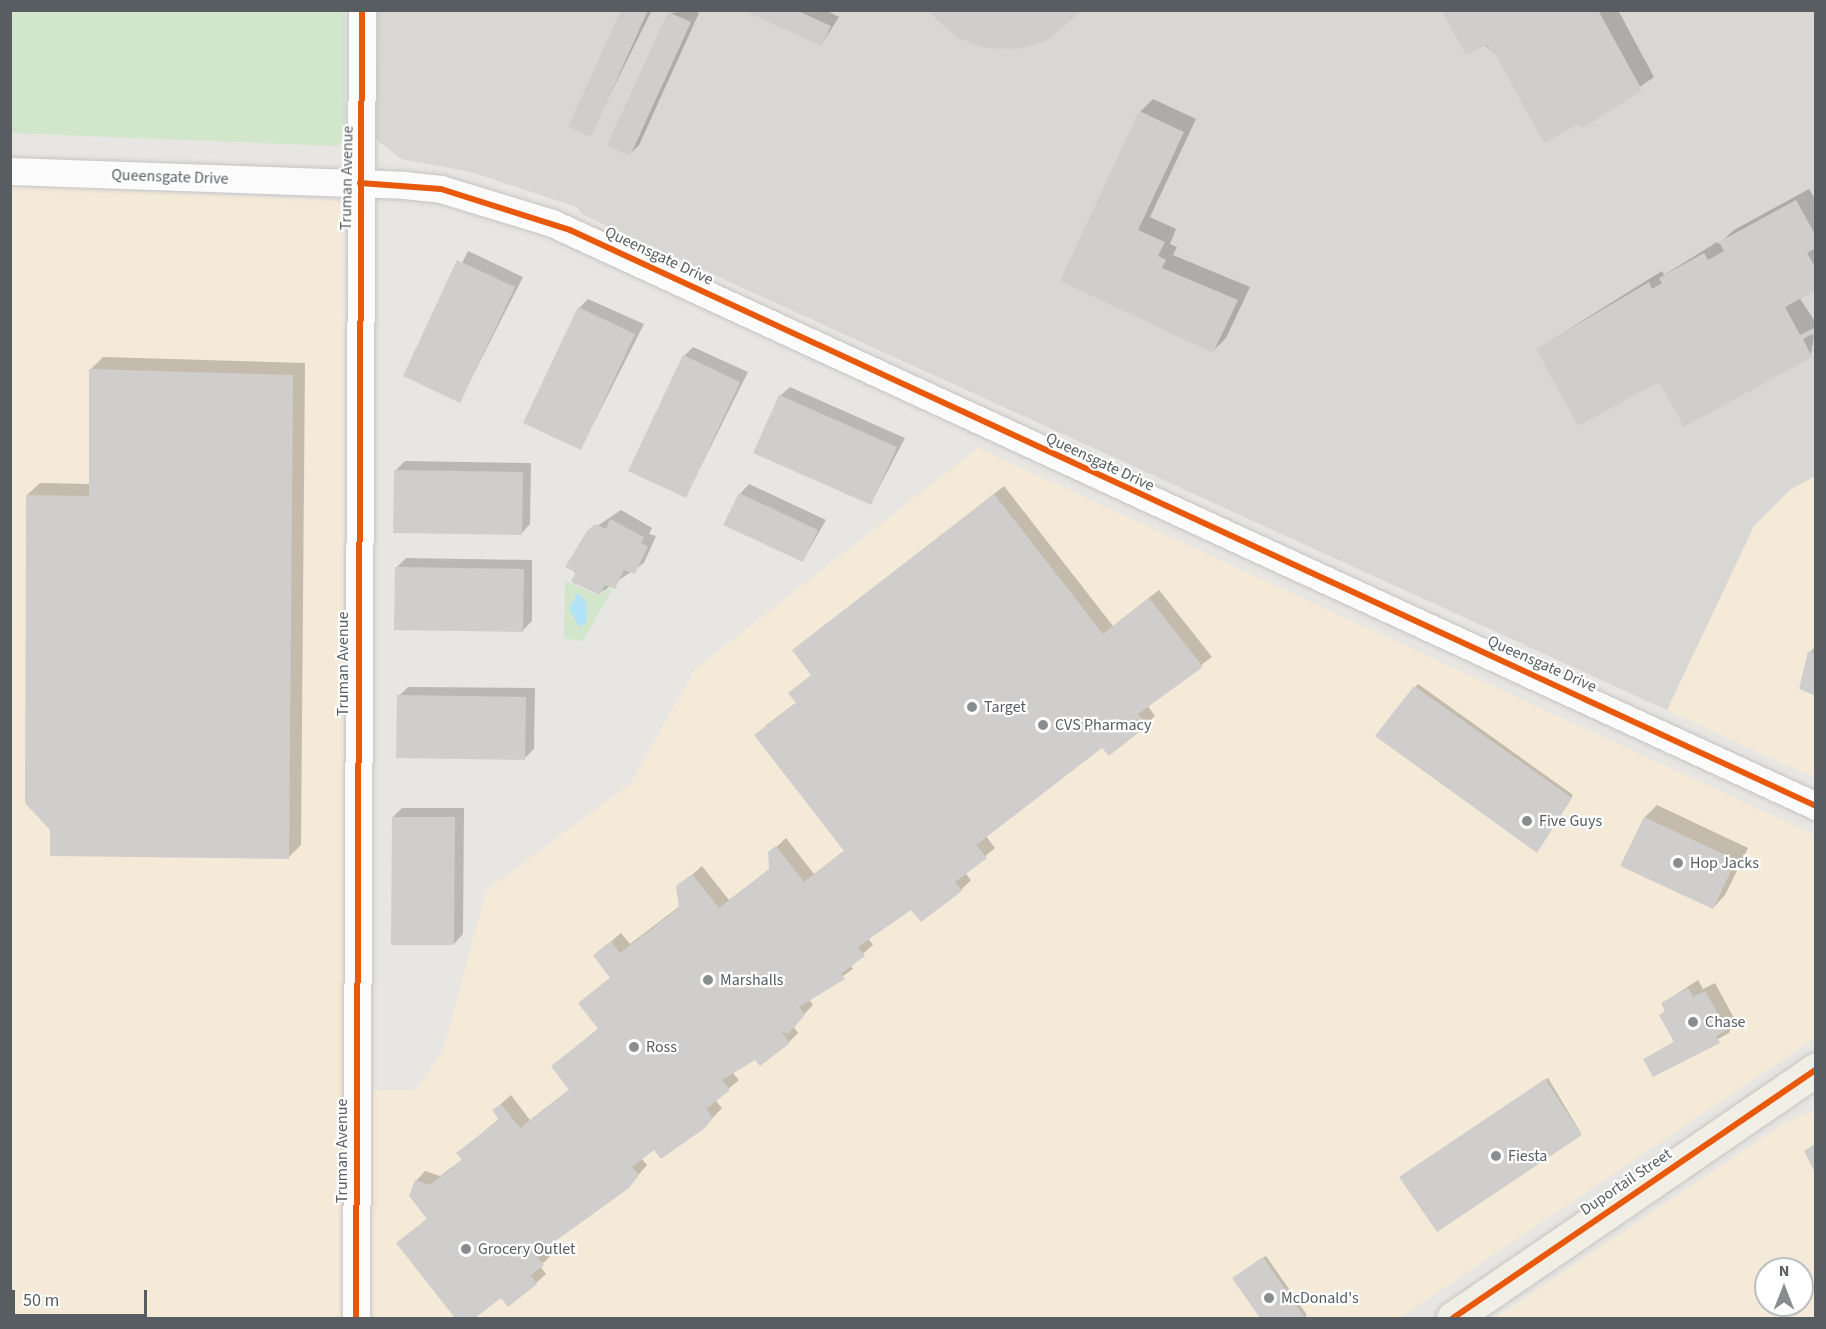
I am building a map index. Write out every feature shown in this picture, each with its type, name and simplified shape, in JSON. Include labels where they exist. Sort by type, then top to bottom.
[{"type":"main road","name":"Duportail Street","points":[[1453,1318],[1815,1069]]},
{"type":"street","name":"Truman Avenue","points":[[356,1318],[362,10]]},
{"type":"street","name":"Queensgate Drive","points":[[10,171],[360,183],[441,189],[570,230],[1815,806]]},
{"type":"shaded area","points":[[377,11],[1815,11],[1815,476],[1790,490],[1754,526],[1667,710],[583,215],[577,207],[471,172],[401,159],[376,139]]},
{"type":"shaded area","points":[[11,185],[336,200],[345,210],[343,1318],[11,1318]]},
{"type":"shaded area","points":[[978,448],[1815,835],[1815,1038],[1400,1318],[362,1318],[363,1090],[415,1090],[443,1051],[486,891],[631,783],[695,669]]},
{"type":"shaded area","points":[[1815,476],[1815,778],[1667,710],[1754,526],[1790,490]]},
{"type":"shaded area","points":[[1815,1110],[1815,1318],[1495,1318],[1785,1123]]},
{"type":"green space","points":[[11,10],[345,11],[345,136],[338,146],[11,133]]},
{"type":"green space","points":[[565,581],[600,596],[606,587],[612,590],[583,641],[564,638]]},
{"type":"water","points":[[578,593],[587,603],[586,623],[579,627],[569,608]]},
{"type":"building","points":[[621,10],[648,10],[591,137],[568,127]]},
{"type":"building","points":[[743,10],[796,10],[831,26],[821,46]]},
{"type":"building","points":[[927,10],[1083,10],[1048,40],[1018,49],[986,48],[957,38]]},
{"type":"building","points":[[1441,10],[1598,10],[1642,90],[1582,129],[1579,124],[1544,143],[1495,54],[1486,45],[1466,55]]},
{"type":"building","points":[[668,12],[691,22],[630,156],[607,145]]},
{"type":"building","points":[[1139,111],[1184,132],[1138,230],[1165,242],[1158,256],[1166,260],[1162,268],[1238,300],[1213,353],[1060,281]]},
{"type":"building","points":[[1796,200],[1816,236],[1816,248],[1807,253],[1816,268],[1816,290],[1785,307],[1800,335],[1816,327],[1816,341],[1812,334],[1803,339],[1812,357],[1684,427],[1659,382],[1578,426],[1536,349],[1649,282],[1652,289],[1662,283],[1659,278],[1704,253],[1708,260],[1724,251],[1719,242]]},
{"type":"building","points":[[457,260],[515,287],[460,403],[403,376]]},
{"type":"building","points":[[578,307],[635,334],[581,450],[523,423]]},
{"type":"building","points":[[683,355],[740,382],[686,498],[628,471]]},
{"type":"building","points":[[89,369],[293,375],[289,859],[50,856],[50,830],[25,803],[26,495],[89,496]]},
{"type":"building","points":[[779,395],[897,447],[871,505],[753,453]]},
{"type":"building","points":[[394,470],[523,472],[522,535],[393,533]]},
{"type":"building","points":[[739,493],[818,530],[803,562],[723,525]]},
{"type":"building","points":[[994,494],[1103,634],[1149,598],[1203,667],[1138,714],[1147,726],[1109,756],[1102,748],[976,845],[987,858],[955,882],[962,891],[921,922],[911,910],[858,947],[865,956],[841,974],[845,979],[799,1007],[805,1015],[788,1034],[781,1031],[790,1043],[760,1066],[755,1060],[722,1080],[730,1090],[706,1109],[713,1118],[705,1128],[661,1159],[654,1150],[632,1167],[639,1175],[629,1188],[536,1255],[544,1265],[531,1275],[537,1284],[508,1307],[501,1298],[475,1318],[455,1318],[396,1243],[427,1219],[409,1196],[415,1180],[430,1185],[462,1160],[456,1153],[499,1120],[492,1110],[501,1104],[520,1128],[569,1090],[551,1066],[598,1029],[578,1003],[610,978],[593,955],[611,941],[620,953],[679,908],[676,886],[692,874],[719,908],[769,869],[768,852],[776,846],[804,882],[844,851],[754,735],[796,703],[788,693],[811,675],[792,650]]},
{"type":"building","points":[[610,519],[644,537],[641,543],[648,546],[635,574],[624,570],[615,589],[605,585],[600,595],[571,582],[576,572],[565,567],[587,531],[595,524],[606,529]]},
{"type":"building","points":[[395,567],[524,569],[523,632],[394,630]]},
{"type":"building","points":[[1808,651],[1816,654],[1816,696],[1799,689]]},
{"type":"building","points":[[1414,686],[1572,798],[1537,853],[1375,736]]},
{"type":"building","points":[[397,695],[526,697],[525,760],[396,758]]},
{"type":"building","points":[[392,817],[455,817],[454,945],[391,945]]},
{"type":"building","name":"Hop Jacks","points":[[1644,817],[1736,860],[1713,909],[1620,866]]},
{"type":"building","name":"Chase","points":[[1688,988],[1693,997],[1705,991],[1727,1030],[1716,1036],[1720,1043],[1653,1077],[1643,1059],[1674,1042],[1659,1015],[1665,1011],[1661,1003]]},
{"type":"building","points":[[1545,1079],[1582,1135],[1437,1232],[1399,1177]]},
{"type":"building","points":[[1816,1143],[1816,1175],[1804,1151]]},
{"type":"building","name":"McDonald's","points":[[1263,1257],[1305,1318],[1260,1318],[1232,1278]]},
{"type":"cycle path","points":[[356,1318],[362,10]]},
{"type":"cycle path","points":[[360,183],[441,189],[570,230],[1816,806]]},
{"type":"cycle path","points":[[1453,1318],[1816,1069]]},
{"type":"place","name":"Target","points":[[972,707]]},
{"type":"place","name":"CVS Pharmacy","points":[[1043,725]]},
{"type":"place","name":"Five Guys","points":[[1527,821]]},
{"type":"place","name":"Hop Jacks","points":[[1678,863]]},
{"type":"place","name":"Marshalls","points":[[708,980]]},
{"type":"place","name":"Chase","points":[[1693,1022]]},
{"type":"place","name":"Ross","points":[[634,1047]]},
{"type":"place","name":"Fiesta","points":[[1496,1156]]},
{"type":"place","name":"Grocery Outlet","points":[[466,1249]]},
{"type":"place","name":"McDonald's","points":[[1269,1298]]}]
